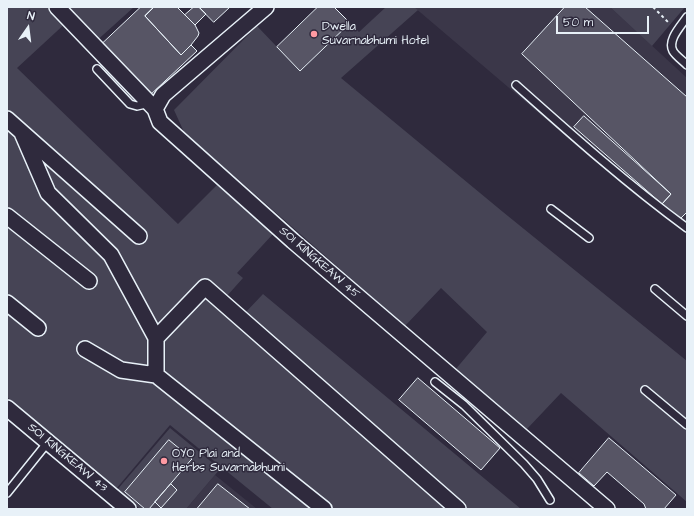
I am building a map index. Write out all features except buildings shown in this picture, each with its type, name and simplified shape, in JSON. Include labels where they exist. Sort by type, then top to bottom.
[{"type":"street","name":"SOI KINGKEAW 45","points":[[57,7],[152,106],[160,122],[468,400],[607,509]]},
{"type":"street","points":[[152,106],[266,7]]},
{"type":"street","points":[[7,120],[139,236]]},
{"type":"street","points":[[22,133],[48,193],[111,255],[156,338],[156,375]]},
{"type":"street","points":[[7,216],[90,281]]},
{"type":"street","points":[[156,338],[205,286],[458,509]]},
{"type":"street","points":[[7,302],[38,328]]},
{"type":"street","points":[[85,349],[121,370],[156,375],[324,509]]},
{"type":"street","name":"SOI KINGKEAW 43","points":[[7,408],[128,509]]},
{"type":"lane","points":[[687,17],[673,39],[672,45],[673,52],[687,65]]},
{"type":"lane","points":[[98,69],[130,104],[137,106],[152,106]]},
{"type":"lane","points":[[516,85],[590,151],[687,228]]},
{"type":"lane","points":[[551,209],[588,238]]},
{"type":"lane","points":[[655,288],[687,316]]},
{"type":"lane","points":[[435,382],[468,400],[537,479],[550,500]]},
{"type":"lane","points":[[645,390],[687,425]]},
{"type":"lane","points":[[8,490],[48,442]]},
{"type":"path","points":[[653,7],[678,32]]},
{"type":"shaded area","points":[[7,7],[134,7],[93,44],[69,20],[17,68],[178,224],[217,185],[273,234],[237,273],[243,278],[226,297],[245,313],[263,294],[521,509],[273,509],[170,425],[116,489],[7,397]]},
{"type":"shaded area","points":[[386,7],[414,7],[418,10],[341,78],[687,361],[687,502],[561,393],[526,430],[455,370],[487,332],[441,288],[405,326],[184,132],[174,110],[257,26],[300,71],[350,23],[359,32]]},
{"type":"shaded area","points":[[414,7],[610,7],[687,78],[687,234],[629,190]]},
{"type":"shaded area","points":[[610,7],[685,7],[652,46]]},
{"type":"shaded area","points":[[170,428],[220,469],[186,509],[140,509],[117,490]]},
{"type":"shaded area","points":[[215,475],[257,509],[186,509]]},
{"type":"place","name":"Dwella Suvarnabhumi Hotel","points":[[314,34]]},
{"type":"place","name":"OYO Plai and Herbs Suvarnabhumi","points":[[164,461]]}]
